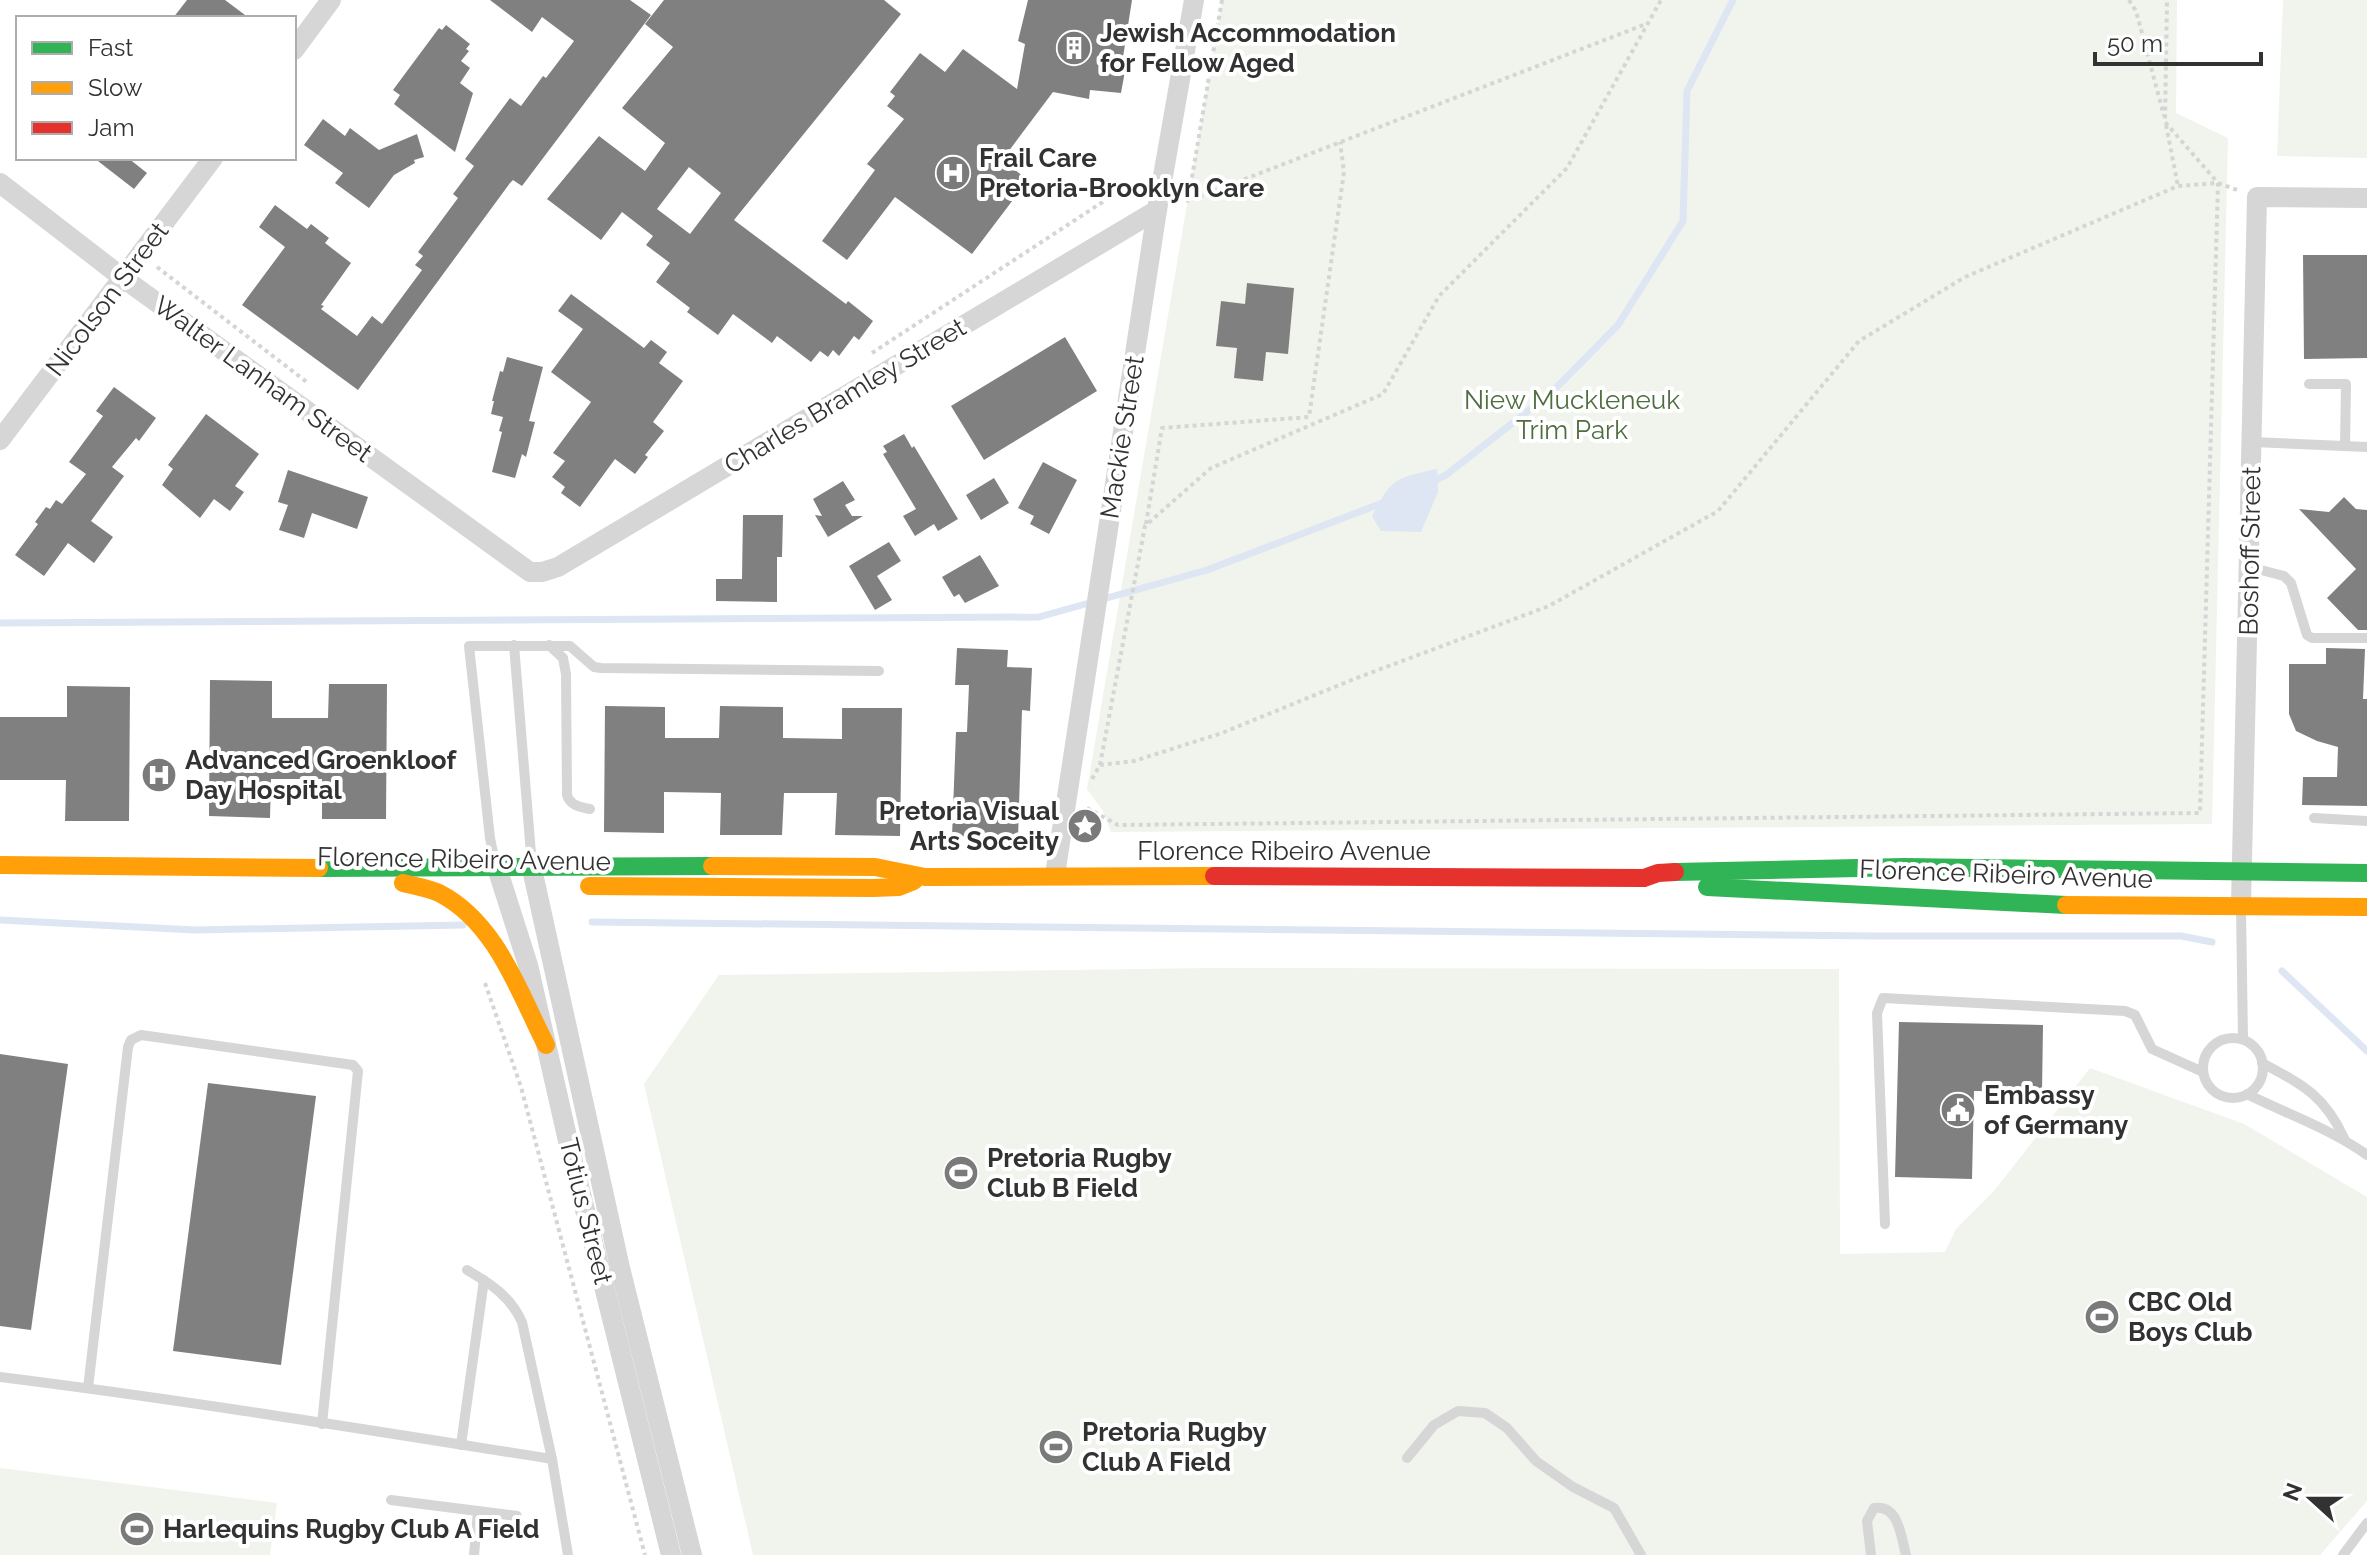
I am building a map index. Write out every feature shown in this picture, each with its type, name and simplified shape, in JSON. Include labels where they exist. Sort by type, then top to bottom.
[{"type":"main road","name":"Florence Ribeiro Avenue","points":[[0,865],[488,882]]},
{"type":"main road","name":"Florence Ribeiro Avenue","points":[[545,882],[769,865],[875,867],[925,877],[1644,878],[1658,873],[1718,869],[1873,868],[2367,873]]},
{"type":"main road","name":"Florence Ribeiro Avenue","points":[[204,885],[545,882],[873,888],[899,887],[925,877]]},
{"type":"main road","name":"Florence Ribeiro Avenue","points":[[1644,878],[1657,883],[1694,886],[2036,905],[2367,907]]},
{"type":"main road","points":[[403,883],[448,897],[485,932],[509,969],[546,1045]]},
{"type":"street","points":[[296,47],[331,0]]},
{"type":"street","name":"Mackie Street","points":[[1055,875],[1157,210],[1194,0]]},
{"type":"street","name":"Nicolson Street","points":[[0,440],[212,160]]},
{"type":"street","name":"Walter Lanham Street","points":[[0,183],[123,278],[530,572]]},
{"type":"street","points":[[2257,197],[2367,198]]},
{"type":"street","name":"Boshoff Street","points":[[2241,905],[2257,197]]},
{"type":"street","name":"Charles Bramley Street","points":[[530,572],[558,567],[1157,210]]},
{"type":"street","name":"Totius Street","points":[[488,882],[528,965],[671,1555]]},
{"type":"street","name":"Totius Street","points":[[545,882],[620,1268],[692,1555]]},
{"type":"lane","points":[[2309,384],[2346,384],[2345,446]]},
{"type":"lane","points":[[2253,442],[2367,447]]},
{"type":"lane","points":[[2249,567],[2284,576],[2291,583],[2307,635],[2312,638],[2367,638]]},
{"type":"lane","points":[[514,645],[545,882]]},
{"type":"lane","points":[[549,645],[563,658],[566,674],[567,795],[569,801],[590,809]]},
{"type":"lane","points":[[488,882],[490,838],[469,646],[570,646],[597,668],[879,671]]},
{"type":"lane","points":[[2314,818],[2367,821]]},
{"type":"lane","points":[[2241,905],[2243,1039]]},
{"type":"lane","points":[[1885,1224],[1877,1013],[1883,998],[2125,1011],[2135,1015],[2152,1049],[2203,1072]]},
{"type":"lane","points":[[88,1388],[131,1040],[141,1035],[353,1065],[358,1071],[322,1424]]},
{"type":"lane","points":[[2233,1037],[2243,1039],[2259,1053],[2262,1063],[2258,1083],[2247,1094],[2232,1098],[2222,1096],[2213,1090],[2203,1072],[2203,1062],[2214,1044],[2233,1037]]},
{"type":"lane","points":[[2262,1063],[2311,1091],[2334,1116],[2344,1138]]},
{"type":"lane","points":[[2247,1094],[2344,1138],[2367,1155]]},
{"type":"lane","points":[[467,1270],[513,1304],[522,1322],[552,1459],[568,1555]]},
{"type":"lane","points":[[461,1445],[484,1280]]},
{"type":"lane","points":[[0,1377],[175,1399],[552,1459]]},
{"type":"lane","points":[[1407,1458],[1434,1425],[1458,1411],[1485,1413],[1507,1428],[1536,1461],[1573,1487],[1614,1508],[1641,1555]]},
{"type":"lane","points":[[391,1500],[517,1516]]},
{"type":"lane","points":[[1871,1555],[1867,1521],[1874,1508],[1878,1507],[1894,1516],[1906,1555]]},
{"type":"lane","points":[[474,1555],[478,1511]]},
{"type":"lane","points":[[2343,1555],[2367,1523]]},
{"type":"path","points":[[1222,0],[1188,201],[1648,23]]},
{"type":"path","points":[[1145,526],[1211,468],[1383,394],[1439,296],[1567,168],[1661,0]]},
{"type":"path","points":[[2129,0],[2136,11],[2178,186]]},
{"type":"path","points":[[1078,803],[1118,825],[2200,813],[2218,183],[2165,122],[2167,0]]},
{"type":"path","points":[[1086,790],[1100,765],[1162,428],[1309,417],[1344,172],[1340,142]]},
{"type":"path","points":[[1090,766],[1134,761],[1222,733],[1354,679],[1549,606],[1718,511],[1859,341],[1965,277],[2178,186],[2218,183],[2257,197]]},
{"type":"path","points":[[861,360],[1124,188]]},
{"type":"path","points":[[141,255],[318,391]]},
{"type":"path","points":[[482,974],[521,1087],[645,1555]]},
{"type":"green space","name":"Niew Muckleneuk Trim Park","points":[[1222,0],[2177,0],[2176,113],[2228,138],[2212,824],[1111,832],[1103,811],[1087,789]]},
{"type":"green space","points":[[2283,0],[2367,0],[2367,158],[2277,156]]},
{"type":"green space","points":[[1212,968],[1839,969],[1840,1254],[1945,1252],[1956,1229],[1994,1191],[2090,1068],[2244,1124],[2367,1197],[2367,1501],[2320,1555],[753,1555],[644,1084],[719,975]]},
{"type":"green space","name":"Harlequins Rugby Club A Field","points":[[0,1468],[277,1503],[270,1555],[0,1555]]},
{"type":"shaded area","points":[[1437,469],[1438,492],[1421,532],[1381,531],[1372,516],[1390,487],[1403,478]]},
{"type":"building","points":[[187,0],[225,0],[246,16],[175,16]]},
{"type":"building","points":[[490,0],[630,0],[651,15],[522,186],[513,180],[510,183],[358,390],[242,305],[285,247],[259,227],[275,205],[307,229],[311,224],[329,238],[325,243],[351,263],[321,309],[357,336],[372,316],[382,324],[422,270],[415,265],[423,256],[418,252],[458,198],[453,194],[474,166],[465,159],[510,98],[521,106],[574,41],[542,17],[532,32]]},
{"type":"building","points":[[664,0],[884,0],[901,14],[734,220],[873,321],[859,340],[854,336],[839,356],[833,350],[828,357],[820,351],[811,362],[777,336],[772,343],[733,314],[718,335],[687,312],[690,308],[656,282],[670,263],[646,245],[653,236],[622,212],[601,240],[547,199],[599,136],[645,171],[665,143],[622,108],[673,47],[645,24]],"holes":[[[689,167],[721,193],[690,234],[657,209]]]},
{"type":"building","points":[[1028,0],[1132,0],[1121,70],[1125,71],[1121,93],[1090,90],[1089,99],[1053,92],[1002,160],[1028,180],[972,254],[895,197],[847,260],[822,241],[875,170],[867,164],[904,119],[887,106],[895,96],[890,92],[920,53],[945,72],[963,49],[1017,89],[1025,44],[1018,41]]},
{"type":"building","points":[[446,25],[470,44],[461,61],[470,68],[460,83],[473,93],[455,152],[394,104],[400,95],[393,90],[439,28],[442,30]]},
{"type":"building","points":[[323,119],[345,136],[350,128],[379,150],[417,134],[424,157],[414,160],[415,163],[394,175],[369,208],[335,183],[343,173],[304,145]]},
{"type":"building","points":[[97,160],[131,160],[147,173],[134,189]]},
{"type":"building","points":[[2303,255],[2367,255],[2367,358],[2304,359]]},
{"type":"building","points":[[1247,283],[1294,288],[1288,354],[1266,352],[1263,381],[1234,378],[1237,348],[1216,346],[1221,301],[1245,304]]},
{"type":"building","points":[[571,294],[644,348],[651,340],[667,352],[659,363],[683,381],[653,422],[664,431],[635,474],[615,459],[580,507],[561,493],[565,487],[552,477],[565,461],[553,453],[591,402],[551,372],[583,329],[558,311]]},
{"type":"building","points":[[1065,337],[1097,391],[984,460],[951,406]]},
{"type":"building","points":[[507,357],[543,367],[529,421],[535,422],[526,457],[522,454],[515,478],[492,472],[503,417],[491,414],[492,401]]},
{"type":"building","points":[[114,387],[156,418],[139,441],[136,438],[112,467],[124,476],[91,521],[113,537],[94,563],[68,543],[44,576],[15,555],[38,524],[35,522],[46,507],[50,509],[56,500],[62,504],[86,474],[69,462],[103,416],[96,411]]},
{"type":"building","points":[[206,414],[259,454],[235,486],[244,492],[230,511],[214,499],[200,518],[162,485],[173,469],[168,465]]},
{"type":"building","points":[[904,434],[958,519],[938,531],[934,524],[915,536],[903,516],[916,509],[883,454],[887,452],[883,446]]},
{"type":"building","points":[[1043,462],[1077,480],[1049,534],[1030,524],[1034,516],[1018,508]]},
{"type":"building","points":[[288,470],[368,497],[357,529],[312,513],[304,538],[279,530],[288,505],[278,502]]},
{"type":"building","points":[[994,478],[1009,503],[981,520],[966,495]]},
{"type":"building","points":[[843,481],[855,500],[845,505],[852,516],[863,516],[828,537],[815,515],[822,516],[813,499]]},
{"type":"building","points":[[2344,497],[2356,509],[2367,510],[2367,630],[2358,630],[2327,598],[2356,569],[2299,509],[2329,512]]},
{"type":"building","points":[[743,515],[783,515],[782,557],[777,557],[777,602],[716,601],[716,579],[742,579]]},
{"type":"building","points":[[889,542],[901,561],[877,576],[892,600],[875,610],[849,566]]},
{"type":"building","points":[[980,555],[999,586],[965,603],[959,594],[954,597],[942,577]]},
{"type":"building","points":[[957,648],[1008,650],[1007,667],[1032,668],[1030,711],[1022,710],[1018,838],[952,836],[956,732],[967,732],[969,685],[955,685]]},
{"type":"building","points":[[2326,648],[2365,649],[2363,699],[2367,699],[2367,806],[2302,805],[2303,777],[2337,777],[2338,747],[2296,731],[2289,714],[2289,664],[2326,664]]},
{"type":"building","points":[[210,680],[272,681],[272,718],[328,718],[329,684],[387,684],[386,819],[322,819],[322,779],[271,779],[270,818],[209,816]]},
{"type":"building","points":[[67,686],[130,687],[129,821],[65,821],[66,780],[0,780],[0,717],[67,717]]},
{"type":"building","points":[[605,706],[665,707],[665,738],[719,738],[720,706],[783,707],[783,738],[842,739],[842,708],[902,708],[900,836],[835,835],[837,793],[784,793],[782,835],[720,835],[721,793],[664,792],[664,833],[604,832]]},
{"type":"building","points":[[1899,1022],[2043,1025],[2042,1092],[1974,1091],[1972,1179],[1895,1177]]},
{"type":"building","points":[[0,1054],[68,1064],[31,1330],[0,1326]]},
{"type":"building","points":[[208,1083],[316,1096],[281,1365],[173,1351]]},
{"type":"waterway","points":[[1429,483],[1446,475],[1551,393],[1618,325],[1683,221],[1687,91],[1733,0]]},
{"type":"waterway","points":[[0,623],[1039,617],[1207,570],[1385,502]]},
{"type":"waterway","points":[[0,920],[195,930],[463,925]]},
{"type":"waterway","points":[[592,922],[1875,936],[2181,936],[2212,942]]},
{"type":"waterway","points":[[2282,971],[2367,1051]]},
{"type":"traffic: fast","points":[[319,868],[712,866]]},
{"type":"traffic: fast","points":[[1675,872],[1904,867],[2367,873]]},
{"type":"traffic: fast","points":[[1707,887],[2066,905]]},
{"type":"traffic: slow","points":[[0,865],[319,868]]},
{"type":"traffic: slow","points":[[712,866],[875,867],[925,877],[1214,876]]},
{"type":"traffic: slow","points":[[589,886],[873,888],[899,887],[914,881]]},
{"type":"traffic: slow","points":[[403,883],[439,893],[476,922],[504,960],[546,1045]]},
{"type":"traffic: slow","points":[[2066,905],[2367,907]]},
{"type":"traffic: jam","points":[[1214,876],[1644,878],[1675,872]]},
{"type":"place","name":"Jewish Accommodation for Fellow Aged","points":[[1074,48]]},
{"type":"place","name":"Frail Care Pretoria-Brooklyn Care","points":[[953,173]]},
{"type":"place","name":"Advanced Groenkloof Day Hospital","points":[[159,775]]},
{"type":"place","name":"Pretoria Visual Arts Soceity","points":[[1085,826]]},
{"type":"place","name":"Embassy of Germany","points":[[1958,1110]]},
{"type":"place","name":"Pretoria Rugby Club B Field","points":[[961,1173]]},
{"type":"place","name":"CBC Old Boys Club","points":[[2102,1317]]},
{"type":"place","name":"Pretoria Rugby Club A Field","points":[[1056,1447]]},
{"type":"place","name":"Harlequins Rugby Club A Field","points":[[137,1529]]}]
